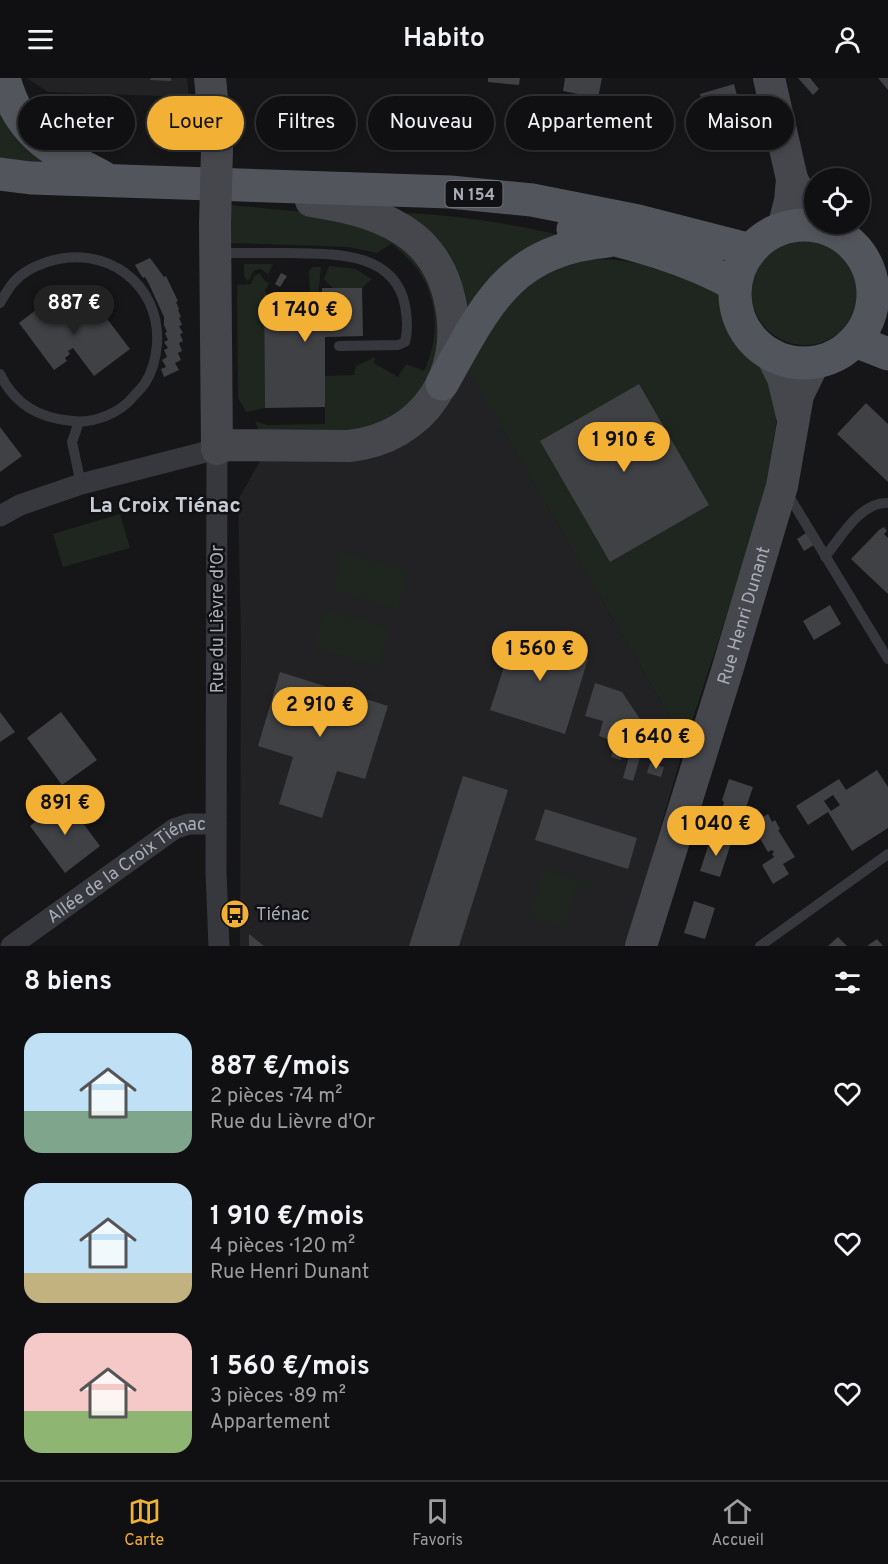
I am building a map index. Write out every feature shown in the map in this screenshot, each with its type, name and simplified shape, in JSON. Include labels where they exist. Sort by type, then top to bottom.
[{"type":"main road","points":[[4,78],[17,113],[31,132],[61,156],[110,181]]},
{"type":"main road","name":"N 154","points":[[0,174],[31,178],[450,192],[532,200],[638,221],[751,250]]},
{"type":"main road","points":[[0,187],[311,201]]},
{"type":"main road","name":"N 154","points":[[311,201],[445,207],[485,211],[549,223],[629,243],[710,270],[735,285]]},
{"type":"main road","points":[[804,226],[765,237],[751,250],[741,266],[735,285],[736,305],[742,325],[754,342],[771,354],[791,362],[814,362],[836,355],[855,341],[865,326],[880,315],[867,266],[855,247],[839,234]]},
{"type":"main road","points":[[442,384],[488,304],[515,275],[537,260],[568,249],[593,243],[629,243]]},
{"type":"main road","points":[[855,341],[888,354]]},
{"type":"street","name":"Rue du Lièvre d'Or","points":[[210,78],[212,96]]},
{"type":"street","name":"Rue du Lièvre d'Or","points":[[222,78],[222,96]]},
{"type":"street","points":[[769,78],[792,180],[790,201],[804,221]]},
{"type":"street","name":"Rue du Lièvre d'Or","points":[[217,150],[215,238],[216,872],[219,946]]},
{"type":"street","points":[[0,516],[20,505],[81,484],[226,445],[348,446],[368,442],[396,431],[410,422],[432,400],[442,384],[451,356],[453,322],[446,287],[434,261],[415,239],[387,221],[356,209],[311,201]]},
{"type":"street","points":[[771,354],[783,378],[793,420]]},
{"type":"street","name":"Rue Henri Dunant","points":[[641,946],[729,666],[782,486],[798,395],[814,362]]},
{"type":"street","name":"Allée de la Croix Tiénac","points":[[12,946],[174,829],[189,824],[216,824]]},
{"type":"street","name":"Rue du Lièvre d'Or","points":[[205,946],[216,872]]},
{"type":"lane","points":[[215,238],[339,254],[366,260],[393,280],[403,298],[406,313],[405,342],[398,345],[339,346]]},
{"type":"lane","points":[[0,303],[13,282],[36,265],[62,256],[90,257],[116,266],[136,283],[151,305],[158,331],[156,358],[146,383],[128,403],[105,416],[79,422],[51,419],[26,407],[6,387],[0,374]]},
{"type":"lane","points":[[79,422],[72,442],[81,484]]},
{"type":"lane","points":[[782,486],[888,659]]},
{"type":"lane","points":[[825,557],[862,512],[880,502],[888,503]]},
{"type":"lane","points":[[760,946],[888,854]]},
{"type":"shaded area","points":[[27,78],[187,78],[189,96],[161,96],[48,92]]},
{"type":"shaded area","points":[[0,87],[18,109],[18,150],[51,150],[60,161],[0,165]]},
{"type":"shaded area","points":[[231,205],[326,214],[383,227],[430,268],[442,357],[404,413],[350,435],[259,431],[255,421],[267,425],[325,424],[325,376],[354,375],[356,366],[375,357],[374,363],[398,377],[406,364],[424,371],[431,354],[435,318],[426,285],[406,256],[391,244],[377,253],[349,247],[230,243]]},
{"type":"shaded area","points":[[403,213],[486,221],[568,237],[467,309]]},
{"type":"shaded area","points":[[805,237],[826,241],[843,253],[855,270],[859,291],[855,312],[843,329],[826,341],[805,345],[784,341],[767,329],[755,312],[751,291],[755,270],[767,253],[784,241]]},
{"type":"shaded area","points":[[591,259],[626,261],[656,268],[718,293],[735,333],[765,368],[776,411],[776,426],[767,479],[749,547],[685,743],[468,370],[519,280]]},
{"type":"shaded area","points":[[244,264],[273,264],[268,274],[261,269],[256,270],[247,281],[244,276]]},
{"type":"shaded area","points":[[329,266],[355,269],[372,279],[362,288],[333,288],[324,279]]},
{"type":"shaded area","points":[[313,267],[321,267],[318,296],[310,296],[309,271]]},
{"type":"shaded area","points":[[259,273],[269,283],[265,291],[268,296],[264,297],[265,408],[246,412],[238,398],[237,285],[251,284],[254,276]]},
{"type":"shaded area","points":[[468,369],[685,743],[626,946],[240,946],[241,642],[238,500],[260,461],[402,442],[445,410]]},
{"type":"shaded area","points":[[120,514],[130,548],[63,567],[53,534]]},
{"type":"shaded area","points":[[343,552],[408,572],[397,609],[332,590]]},
{"type":"shaded area","points":[[325,610],[388,629],[377,666],[314,647]]},
{"type":"shaded area","points":[[544,870],[591,884],[589,890],[576,887],[564,927],[530,916]]},
{"type":"building","points":[[151,78],[171,78],[171,81],[150,80]]},
{"type":"building","points":[[488,78],[520,78],[519,85],[488,82]]},
{"type":"building","points":[[565,78],[602,78],[598,96],[563,91]]},
{"type":"building","points":[[798,78],[810,78],[819,89],[813,95]]},
{"type":"building","points":[[878,78],[888,78],[888,90]]},
{"type":"building","points":[[734,84],[737,96],[701,96],[700,94]]},
{"type":"building","points":[[150,258],[164,277],[166,276],[178,301],[176,302],[182,325],[179,326],[183,333],[180,334],[183,341],[179,343],[182,351],[178,353],[181,360],[175,363],[179,370],[164,377],[161,369],[166,367],[162,360],[167,357],[164,350],[168,348],[164,342],[168,340],[164,317],[149,284],[135,265]]},
{"type":"building","points":[[281,273],[287,276],[280,287],[275,284]]},
{"type":"building","points":[[322,288],[362,288],[363,336],[325,337],[325,407],[265,408],[264,296],[322,295]]},
{"type":"building","points":[[54,296],[76,325],[81,322],[79,319],[84,315],[83,312],[95,303],[130,349],[94,376],[73,348],[68,351],[70,354],[65,358],[67,361],[54,370],[19,323]]},
{"type":"building","points":[[639,384],[709,505],[610,562],[540,441]]},
{"type":"building","points":[[866,403],[888,424],[888,482],[837,434]]},
{"type":"building","points":[[0,427],[22,456],[0,472]]},
{"type":"building","points":[[884,527],[887,531],[884,534],[888,538],[888,594],[851,559]]},
{"type":"building","points":[[806,533],[814,545],[804,551],[797,539]]},
{"type":"building","points":[[830,605],[841,624],[814,640],[803,621]]},
{"type":"building","points":[[536,632],[573,643],[570,653],[588,659],[565,734],[490,710],[514,636],[533,641]]},
{"type":"building","points":[[280,672],[388,706],[365,779],[337,771],[322,818],[279,804],[293,757],[258,746]]},
{"type":"building","points":[[595,683],[622,692],[648,731],[633,781],[623,778],[632,746],[626,745],[621,760],[611,757],[616,742],[599,736],[603,721],[585,716]]},
{"type":"building","points":[[0,712],[15,732],[0,742]]},
{"type":"building","points":[[61,712],[97,760],[62,785],[27,738]]},
{"type":"building","points":[[650,763],[664,767],[661,777],[647,773]]},
{"type":"building","points":[[877,770],[888,787],[888,828],[852,851],[828,812],[808,825],[796,806],[839,779],[846,790]],"holes":[[[833,795],[840,805],[831,811],[824,801]]]},
{"type":"building","points":[[463,776],[508,790],[459,946],[409,946]]},
{"type":"building","points":[[729,779],[753,787],[742,819],[721,812],[724,802],[722,800]]},
{"type":"building","points":[[65,799],[100,846],[65,873],[30,826]]},
{"type":"building","points":[[545,809],[637,838],[628,869],[535,840]]},
{"type":"building","points":[[768,814],[772,822],[775,820],[780,829],[778,830],[795,857],[783,864],[789,874],[773,884],[762,865],[774,857],[772,854],[774,852],[772,850],[768,852],[751,824]]},
{"type":"building","points":[[711,837],[731,843],[720,877],[700,871]]},
{"type":"building","points":[[694,901],[715,908],[705,939],[684,933]]},
{"type":"building","points":[[249,934],[264,946],[249,946]]},
{"type":"building","points":[[838,937],[847,946],[828,946]]},
{"type":"building","points":[[877,939],[883,946],[867,946]]},
{"type":"place","name":"Tiénac","points":[[235,914]]},
{"type":"district","name":"La Croix Tiénac","points":[[165,505]]}]
